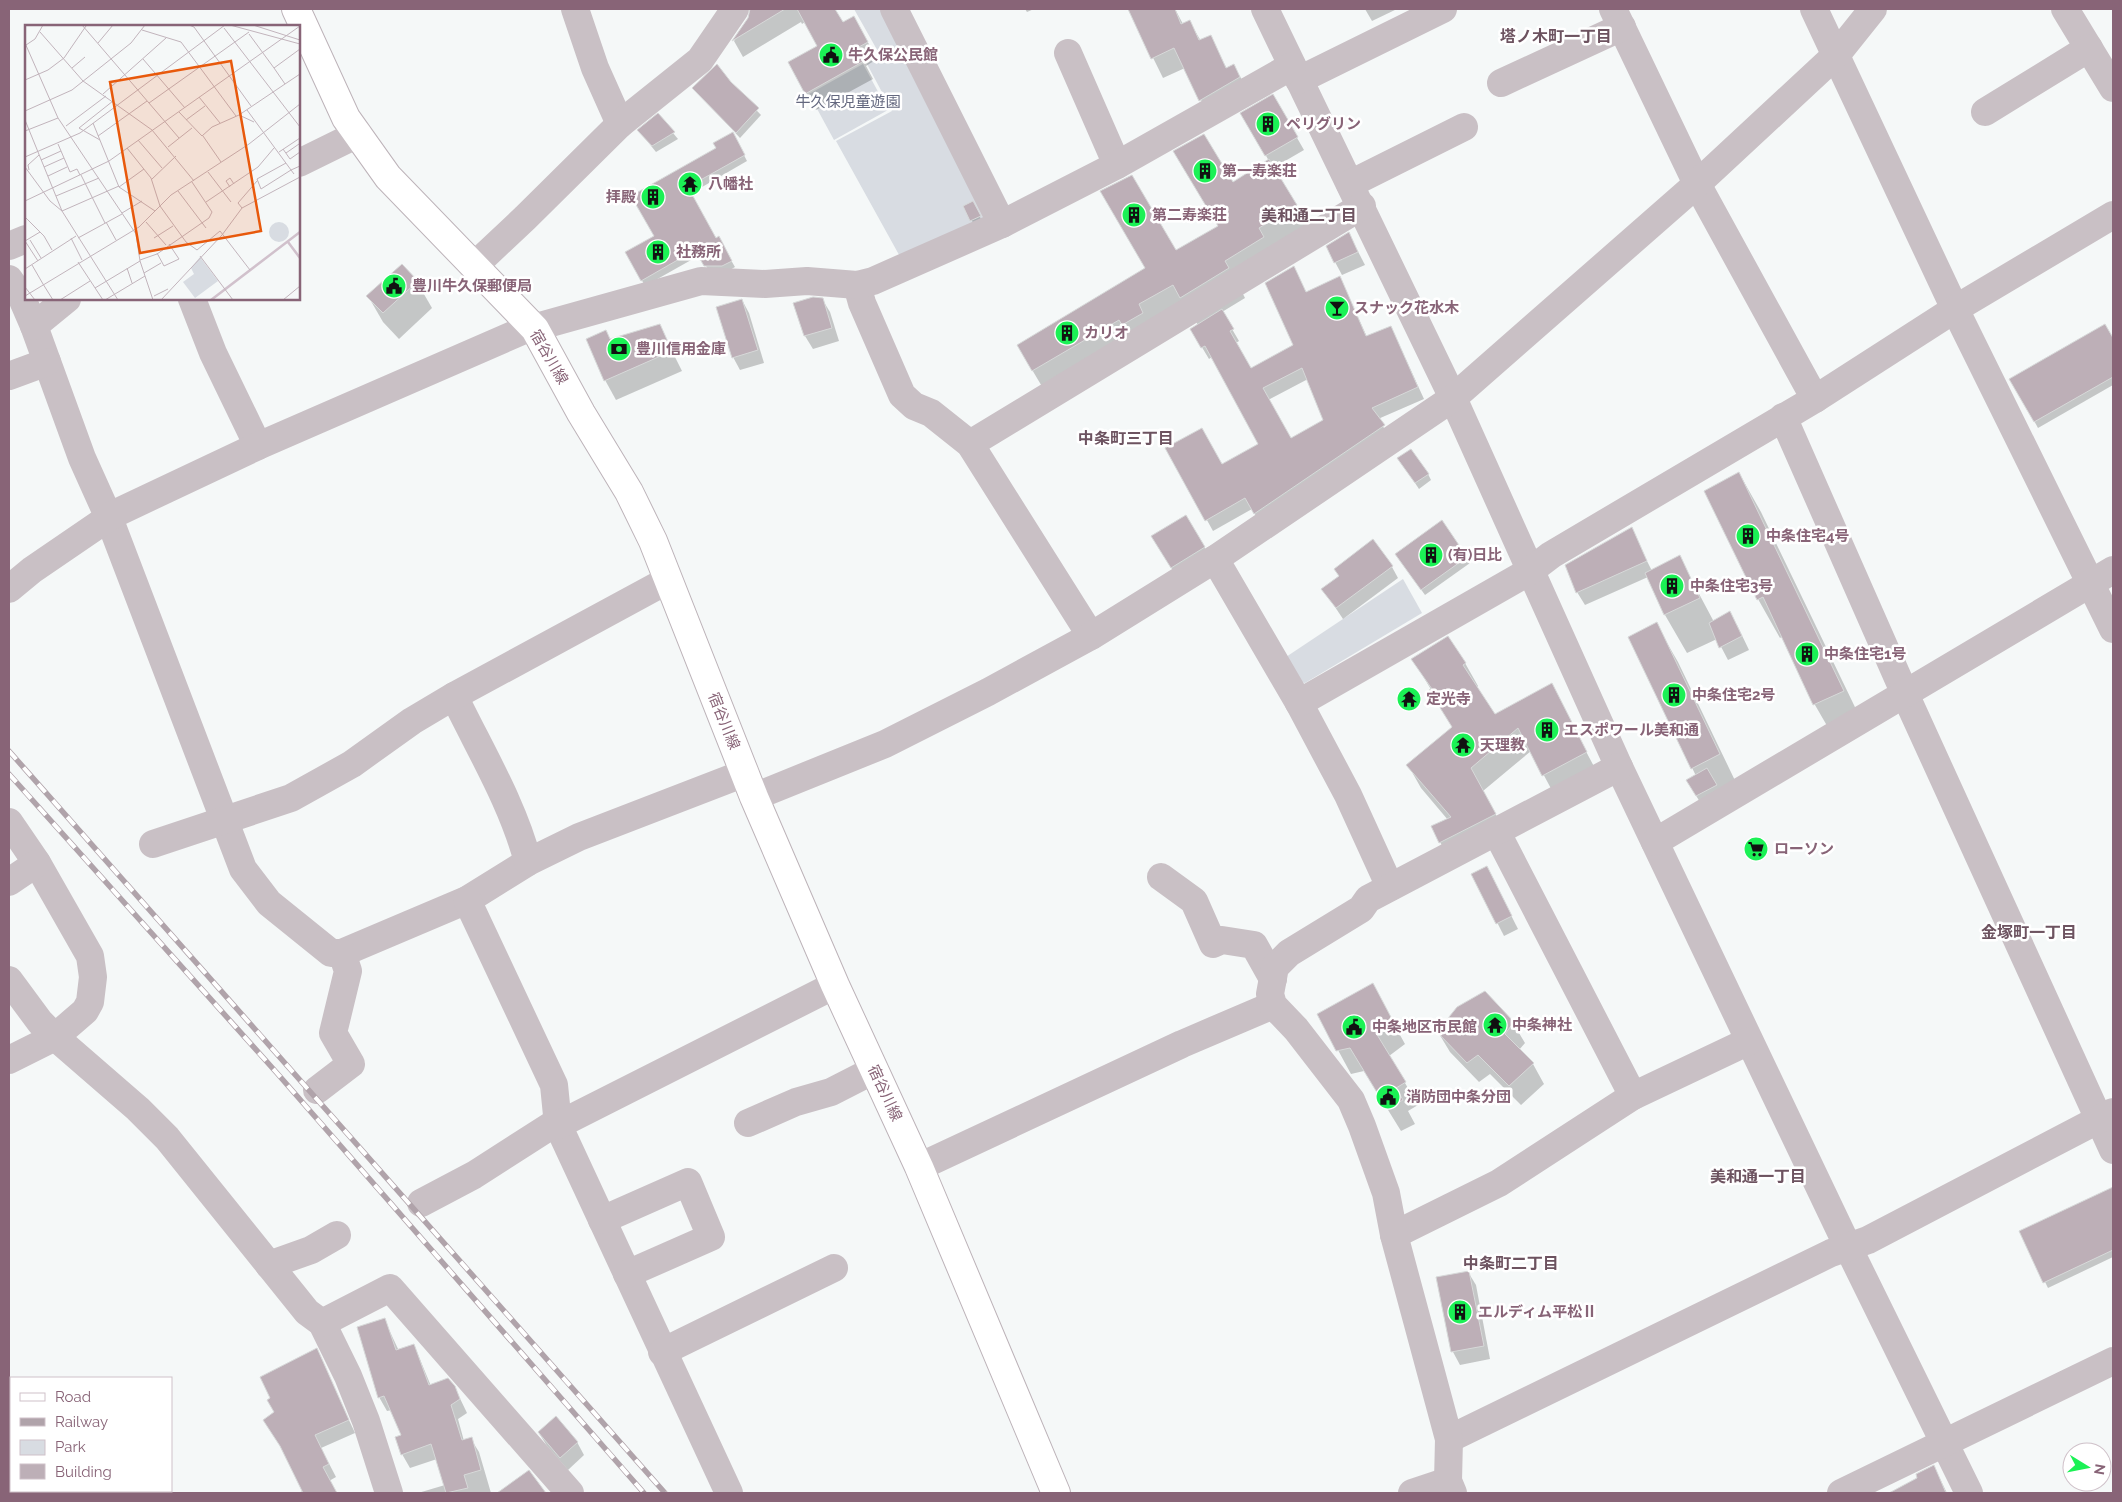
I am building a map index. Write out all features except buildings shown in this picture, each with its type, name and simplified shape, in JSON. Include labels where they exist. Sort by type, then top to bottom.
[{"type":"main road","name":"宿谷川線","points":[[296,9],[300,25]]},
{"type":"main road","name":"宿谷川線","points":[[300,26],[303,39],[346,118],[388,177],[535,329],[580,413],[629,492],[653,541],[750,785],[835,984],[919,1167],[1056,1493]]},
{"type":"street","points":[[575,9],[595,68],[620,124]]},
{"type":"street","points":[[474,266],[620,124],[700,60],[735,9]]},
{"type":"street","points":[[894,9],[1002,224]]},
{"type":"street","points":[[1265,9],[1453,398],[1619,767],[1848,1247],[1969,1493]]},
{"type":"street","points":[[9,589],[32,570],[109,518],[258,446],[522,331],[535,329],[700,280],[765,284],[807,281],[857,285],[873,281],[1002,224],[1296,73],[1443,9]]},
{"type":"street","points":[[1814,9],[1837,54],[1955,309],[2102,577],[2113,629]]},
{"type":"street","points":[[9,279],[21,296],[34,326],[82,458],[109,518],[246,874],[269,902],[331,953],[342,953],[467,900],[528,862],[579,837],[885,744],[988,692],[1091,636],[1215,559],[1453,398],[1697,184],[1837,54],[1873,9]]},
{"type":"street","points":[[2065,9],[2113,88]]},
{"type":"street","points":[[1501,83],[1618,18],[1697,184],[1815,399]]},
{"type":"street","points":[[1985,112],[2089,48]]},
{"type":"street","points":[[1068,53],[1118,165]]},
{"type":"street","points":[[970,444],[1464,127]]},
{"type":"street","points":[[300,163],[358,134]]},
{"type":"street","points":[[1299,703],[1530,571],[1552,555],[1815,399],[1955,309],[2113,215]]},
{"type":"street","points":[[9,246],[25,239]]},
{"type":"street","points":[[857,285],[862,303],[902,395],[914,406],[931,413],[970,444],[1091,636]]},
{"type":"street","points":[[34,326],[67,300]]},
{"type":"street","points":[[192,300],[213,353],[258,446]]},
{"type":"street","points":[[9,376],[47,362]]},
{"type":"street","points":[[1784,417],[1905,694],[2106,1115],[2113,1150]]},
{"type":"street","points":[[1215,559],[1299,703],[1348,795],[1390,887]]},
{"type":"street","points":[[1655,842],[2102,577]]},
{"type":"street","points":[[153,844],[300,793],[352,764],[412,721],[454,696],[668,580]]},
{"type":"street","points":[[454,696],[504,799],[523,842],[528,862]]},
{"type":"street","points":[[1273,992],[1275,967],[1289,953],[1361,909],[1368,900],[1619,767]]},
{"type":"street","points":[[9,822],[37,863],[93,966],[90,1002],[85,1011],[55,1037],[9,1060]]},
{"type":"street","points":[[1496,831],[1634,1096]]},
{"type":"street","points":[[9,882],[37,863]]},
{"type":"street","points":[[1161,877],[1194,901],[1213,944],[1222,940],[1254,945],[1273,992],[1296,1029],[1352,1100],[1386,1193],[1394,1235],[1449,1439],[1451,1487],[1412,1493]]},
{"type":"street","points":[[467,900],[554,1084],[558,1126],[729,1493]]},
{"type":"street","points":[[317,1090],[350,1064],[333,1033],[348,971],[342,953]]},
{"type":"street","points":[[9,980],[40,1022],[138,1109],[167,1138],[308,1312],[322,1323],[366,1421],[389,1493]]},
{"type":"street","points":[[421,1203],[474,1175],[552,1125],[558,1126],[835,984]]},
{"type":"street","points":[[919,1167],[1182,1044],[1273,992]]},
{"type":"street","points":[[1394,1235],[1499,1183],[1634,1096],[1749,1041]]},
{"type":"street","points":[[748,1123],[796,1102],[831,1092],[874,1070]]},
{"type":"street","points":[[1449,1439],[1831,1253],[1868,1240],[2106,1115]]},
{"type":"street","points":[[602,1220],[688,1182],[711,1237],[627,1274]]},
{"type":"street","points":[[270,1265],[311,1250],[338,1234]]},
{"type":"street","points":[[662,1352],[834,1268]]},
{"type":"street","points":[[322,1323],[390,1288],[570,1493]]},
{"type":"street","points":[[1841,1493],[1944,1441],[2113,1361]]},
{"type":"green space","points":[[854,9],[887,9],[989,210],[986,225],[903,262],[836,141],[892,111],[867,64],[880,55]]},
{"type":"green space","name":"牛久保児童遊園","points":[[863,64],[888,110],[834,140],[809,94]]},
{"type":"green space","points":[[1403,579],[1422,613],[1305,683],[1295,681],[1283,659]]},
{"type":"railway","points":[[9,751],[665,1493]]},
{"type":"railway","points":[[9,774],[276,1072],[644,1493]]},
{"type":"place","name":"牛久保公民館","points":[[831,55]]},
{"type":"place","name":"ペリグリン","points":[[1268,124]]},
{"type":"place","name":"第一寿楽荘","points":[[1205,171]]},
{"type":"place","name":"八幡社","points":[[690,184]]},
{"type":"place","name":"拝殿","points":[[653,197]]},
{"type":"place","name":"第二寿楽荘","points":[[1134,215]]},
{"type":"place","name":"社務所","points":[[658,252]]},
{"type":"place","name":"豊川牛久保郵便局","points":[[394,286]]},
{"type":"place","name":"スナック花水木","points":[[1337,308]]},
{"type":"place","name":"カリオ","points":[[1067,333]]},
{"type":"place","name":"豊川信用金庫","points":[[619,349]]},
{"type":"place","name":"中条住宅4号","points":[[1748,536]]},
{"type":"place","name":"(有)日比","points":[[1431,555]]},
{"type":"place","name":"中条住宅3号","points":[[1672,586]]},
{"type":"place","name":"中条住宅1号","points":[[1807,654]]},
{"type":"place","name":"中条住宅2号","points":[[1674,695]]},
{"type":"place","name":"定光寺","points":[[1409,699]]},
{"type":"place","name":"エスポワール美和通","points":[[1547,730]]},
{"type":"place","name":"天理教","points":[[1463,745]]},
{"type":"place","name":"ローソン","points":[[1756,849]]},
{"type":"place","name":"中条神社","points":[[1495,1025]]},
{"type":"place","name":"中条地区市民館","points":[[1354,1027]]},
{"type":"place","name":"消防団中条分団","points":[[1388,1097]]},
{"type":"place","name":"エルディム平松Ⅱ","points":[[1460,1312]]},
{"type":"district","name":"塔ノ木町一丁目","points":[[1556,36]]},
{"type":"district","name":"美和通二丁目","points":[[1309,215]]},
{"type":"district","name":"中条町三丁目","points":[[1126,438]]},
{"type":"district","name":"金塚町一丁目","points":[[2029,932]]},
{"type":"district","name":"美和通一丁目","points":[[1758,1176]]},
{"type":"district","name":"中条町二丁目","points":[[1511,1263]]}]
